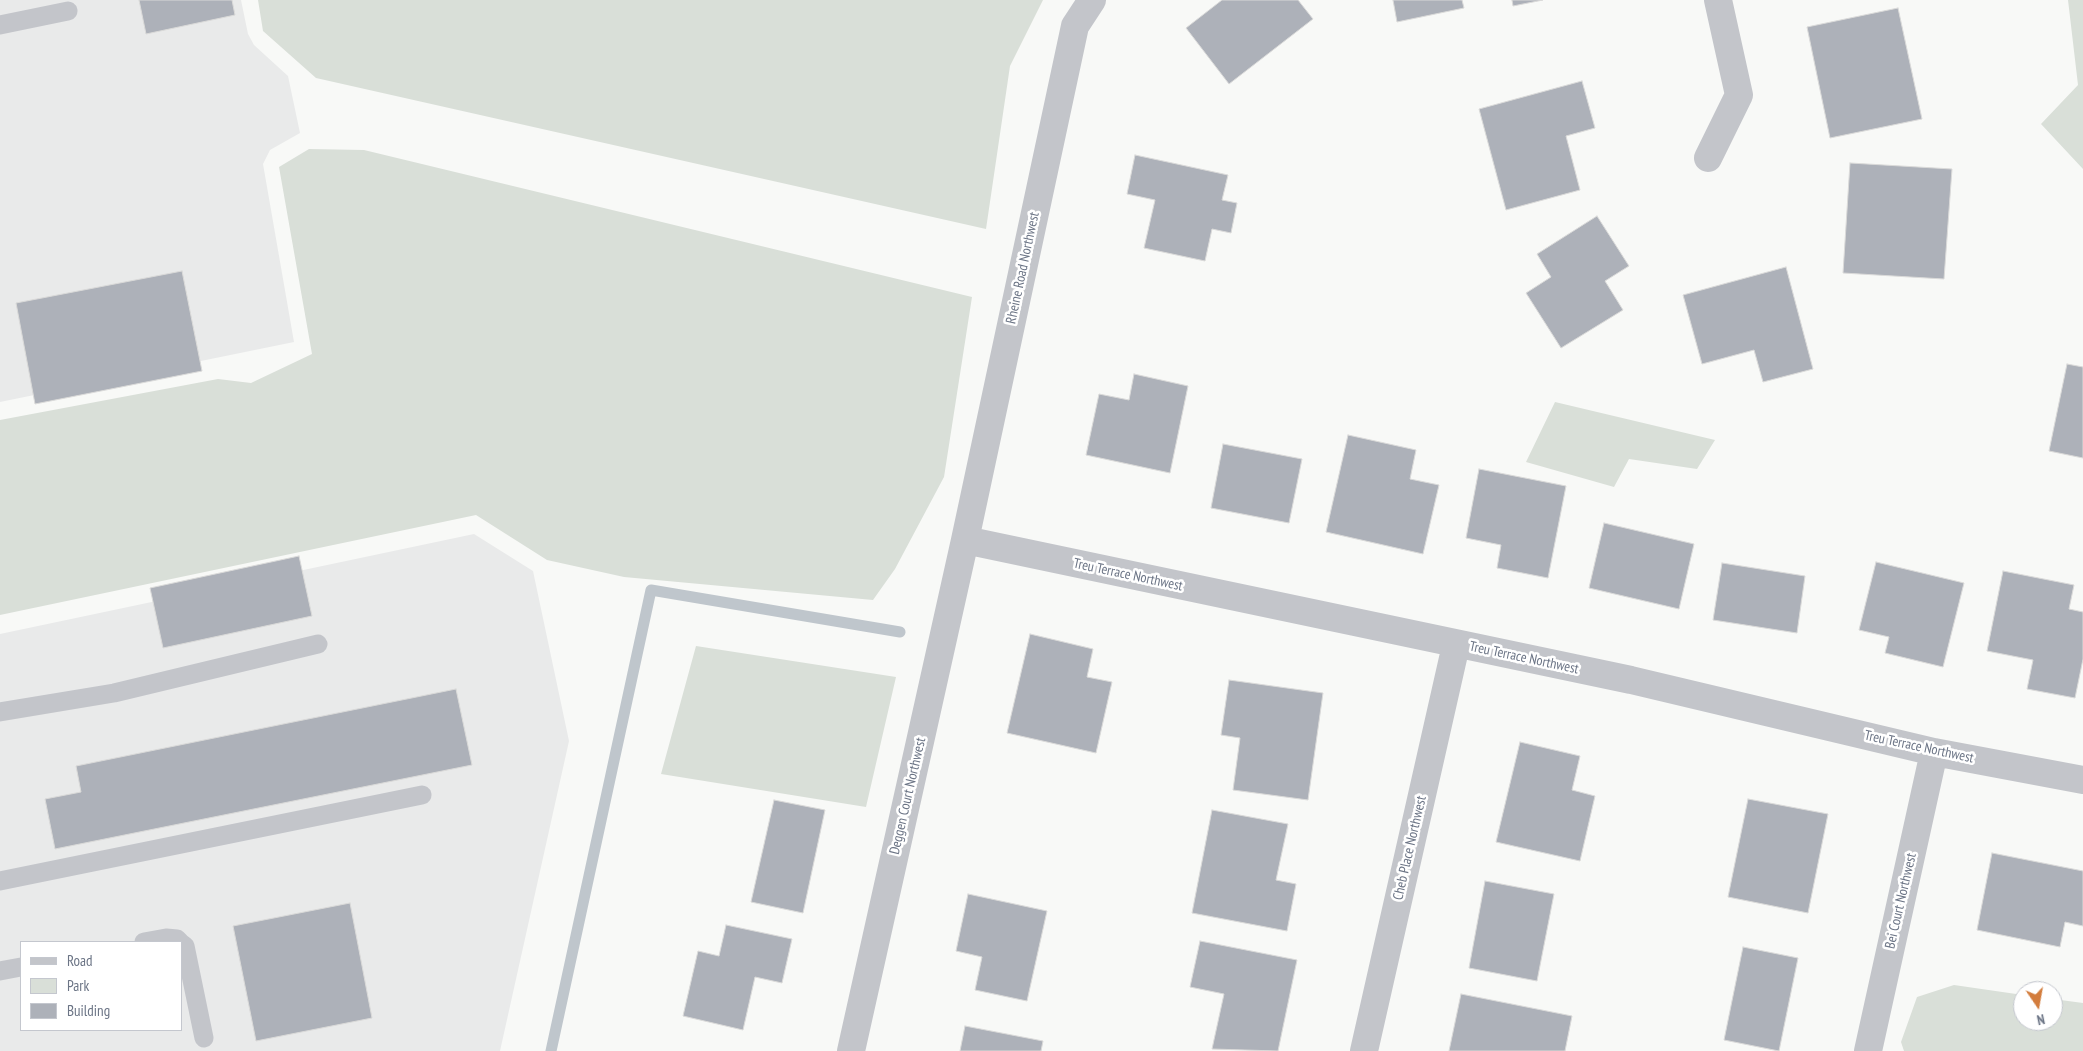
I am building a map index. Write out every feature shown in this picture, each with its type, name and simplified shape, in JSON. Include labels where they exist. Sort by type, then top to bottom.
[{"type":"street","name":"Rheine Road Northwest","points":[[965,540],[1075,26],[1092,0]]},
{"type":"street","points":[[1708,158],[1739,95],[1718,0]]},
{"type":"street","name":"Treu Terrace Northwest","points":[[965,540],[1631,680],[1934,752],[2083,780]]},
{"type":"street","name":"Deggen Court Northwest","points":[[851,1051],[965,540]]},
{"type":"street","name":"Cheb Place Northwest","points":[[1364,1051],[1456,644]]},
{"type":"street","name":"Bei Court Northwest","points":[[1868,1051],[1934,752]]},
{"type":"lane","points":[[0,25],[68,11]]},
{"type":"lane","points":[[0,712],[114,693],[318,644]]},
{"type":"lane","points":[[0,881],[422,795]]},
{"type":"lane","points":[[150,941],[166,938],[179,941]]},
{"type":"lane","points":[[182,944],[185,946],[204,1038]]},
{"type":"lane","points":[[0,971],[20,966]]},
{"type":"shaded area","points":[[0,0],[241,0],[248,34],[254,45],[288,76],[300,133],[270,150],[263,164],[294,342],[0,402]]},
{"type":"shaded area","points":[[474,534],[533,571],[569,741],[500,1051],[0,1051],[0,634]]},
{"type":"green space","points":[[258,0],[1043,0],[1010,66],[986,229],[316,78],[263,31]]},
{"type":"green space","points":[[2068,0],[2083,0],[2083,169],[2041,124],[2078,85]]},
{"type":"green space","points":[[309,149],[364,150],[972,297],[944,477],[895,569],[873,600],[624,577],[547,560],[476,515],[0,615],[0,420],[218,379],[251,383],[312,354],[279,167]]},
{"type":"green space","points":[[1555,402],[1715,440],[1697,469],[1629,459],[1614,487],[1526,462]]},
{"type":"green space","points":[[696,646],[896,677],[866,807],[661,774]]},
{"type":"green space","points":[[1954,985],[2013,994],[2013,1031],[2063,1031],[2063,1000],[2083,1003],[2083,1051],[1904,1051],[1901,1042],[1917,997]]},
{"type":"building","points":[[139,0],[232,0],[235,15],[146,34]]},
{"type":"building","points":[[1222,0],[1298,0],[1313,19],[1229,84],[1186,28]]},
{"type":"building","points":[[1393,0],[1462,0],[1464,8],[1397,22]]},
{"type":"building","points":[[1512,0],[1543,0],[1513,6]]},
{"type":"building","points":[[1898,8],[1922,119],[1830,138],[1807,27]]},
{"type":"building","points":[[1582,81],[1595,128],[1566,136],[1580,190],[1506,210],[1479,109]]},
{"type":"building","points":[[1135,155],[1228,175],[1222,200],[1237,203],[1231,233],[1212,229],[1205,261],[1144,248],[1155,200],[1127,194]]},
{"type":"building","points":[[1850,163],[1952,169],[1944,279],[1843,273]]},
{"type":"building","points":[[1597,216],[1629,266],[1605,281],[1623,310],[1561,348],[1526,293],[1551,277],[1537,254]]},
{"type":"building","points":[[1786,267],[1813,369],[1763,382],[1754,350],[1702,364],[1683,295]]},
{"type":"building","points":[[182,271],[202,371],[35,404],[16,303]]},
{"type":"building","points":[[2067,364],[2083,367],[2083,458],[2049,451]]},
{"type":"building","points":[[1134,374],[1188,386],[1170,473],[1086,455],[1099,394],[1129,400]]},
{"type":"building","points":[[1348,435],[1416,450],[1410,479],[1439,485],[1423,554],[1326,532]]},
{"type":"building","points":[[1223,444],[1302,459],[1289,523],[1211,508]]},
{"type":"building","points":[[1479,469],[1566,486],[1548,578],[1497,568],[1501,545],[1466,538]]},
{"type":"building","points":[[1604,523],[1694,544],[1679,609],[1589,588]]},
{"type":"building","points":[[299,556],[312,616],[163,648],[150,588]]},
{"type":"building","points":[[1876,562],[1964,583],[1943,667],[1885,653],[1889,637],[1859,630]]},
{"type":"building","points":[[1722,563],[1805,576],[1797,633],[1713,620]]},
{"type":"building","points":[[2003,571],[2074,585],[2069,609],[2083,612],[2083,659],[2075,698],[2027,689],[2033,660],[1987,651]]},
{"type":"building","points":[[1030,634],[1093,649],[1087,677],[1112,682],[1096,753],[1007,733]]},
{"type":"building","points":[[1229,680],[1323,693],[1308,800],[1233,790],[1240,738],[1221,735]]},
{"type":"building","points":[[456,689],[472,765],[55,849],[45,799],[81,792],[76,766]]},
{"type":"building","points":[[1520,742],[1580,756],[1572,790],[1595,796],[1580,861],[1496,842]]},
{"type":"building","points":[[1748,799],[1828,814],[1808,913],[1728,897]]},
{"type":"building","points":[[774,800],[825,810],[803,913],[751,902]]},
{"type":"building","points":[[1212,810],[1288,824],[1276,880],[1296,884],[1287,931],[1192,913]]},
{"type":"building","points":[[1992,853],[2083,871],[2083,926],[2065,922],[2060,947],[1977,930]]},
{"type":"building","points":[[1485,881],[1554,894],[1537,981],[1469,968]]},
{"type":"building","points":[[968,894],[1047,911],[1027,1001],[975,990],[982,957],[956,951]]},
{"type":"building","points":[[350,903],[372,1018],[256,1041],[233,926]]},
{"type":"building","points":[[726,925],[792,939],[782,983],[755,977],[743,1030],[683,1016],[698,951],[719,956]]},
{"type":"building","points":[[1200,941],[1297,960],[1278,1051],[1212,1049],[1224,994],[1190,987]]},
{"type":"building","points":[[1743,947],[1798,958],[1779,1051],[1724,1040]]},
{"type":"building","points":[[1461,994],[1572,1016],[1565,1051],[1449,1051]]},
{"type":"building","points":[[965,1026],[1043,1041],[1041,1051],[960,1051]]},
{"type":"waterway","points":[[551,1051],[651,590],[900,632]]}]
